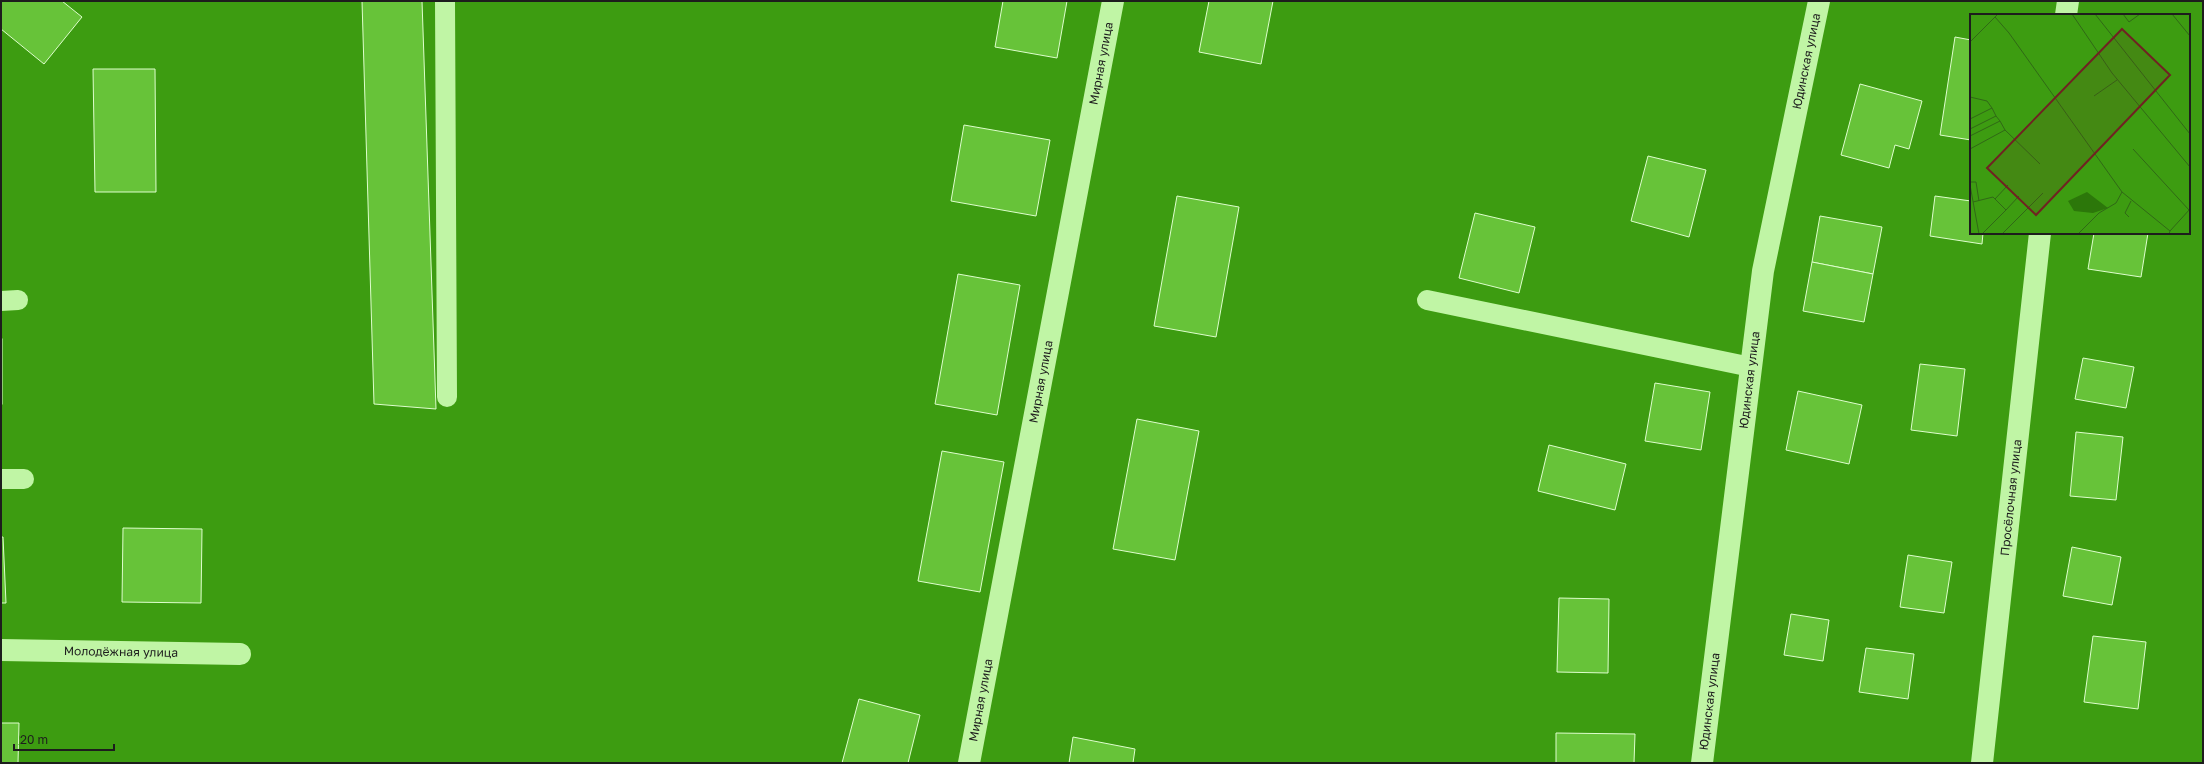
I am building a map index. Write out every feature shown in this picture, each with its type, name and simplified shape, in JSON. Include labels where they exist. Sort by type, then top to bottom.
[{"type":"street","name":"Мирная улица","points":[[969,763],[1113,1]]},
{"type":"street","name":"Юдинская улица","points":[[1702,763],[1763,271],[1819,1]]},
{"type":"street","points":[[2066,14],[2068,1]]},
{"type":"street","name":"Просёлочная улица","points":[[1982,763],[2040,234]]},
{"type":"street","name":"Молодёжная улица","points":[[1,650],[240,654]]},
{"type":"lane","points":[[445,1],[447,397]]},
{"type":"lane","points":[[1427,300],[1751,366]]},
{"type":"lane","points":[[1,479],[24,479]]},
{"type":"building","points":[[1,1],[62,1],[82,17],[44,64],[1,29]]},
{"type":"building","points":[[362,1],[422,1],[436,409],[374,404]]},
{"type":"building","points":[[1003,1],[1067,1],[1057,58],[995,47]]},
{"type":"building","points":[[1209,1],[1273,1],[1261,64],[1199,52]]},
{"type":"building","points":[[1955,37],[1970,40],[1970,140],[1940,135]]},
{"type":"building","points":[[93,69],[155,69],[156,192],[95,192]]},
{"type":"building","points":[[1860,84],[1922,101],[1909,149],[1895,145],[1889,168],[1841,155]]},
{"type":"building","points":[[964,125],[1050,140],[1036,216],[951,201]]},
{"type":"building","points":[[1648,156],[1706,170],[1689,237],[1631,221]]},
{"type":"building","points":[[1177,196],[1239,207],[1216,337],[1154,326]]},
{"type":"building","points":[[1935,196],[1970,201],[1970,234],[1983,234],[1982,244],[1930,236]]},
{"type":"building","points":[[1475,213],[1535,227],[1519,293],[1459,278]]},
{"type":"building","points":[[1820,216],[1882,227],[1873,274],[1812,262]]},
{"type":"building","points":[[2094,234],[2148,234],[2141,277],[2088,269]]},
{"type":"building","points":[[1812,262],[1873,274],[1864,322],[1803,311]]},
{"type":"building","points":[[958,274],[1020,285],[997,415],[935,404]]},
{"type":"building","points":[[2,339],[2,404],[1,404]]},
{"type":"building","points":[[2083,358],[2134,367],[2126,408],[2075,399]]},
{"type":"building","points":[[1920,364],[1965,369],[1957,436],[1911,430]]},
{"type":"building","points":[[1655,383],[1710,392],[1701,450],[1645,441]]},
{"type":"building","points":[[1798,391],[1862,405],[1849,464],[1786,450]]},
{"type":"building","points":[[1137,419],[1199,431],[1175,560],[1113,549]]},
{"type":"building","points":[[2076,432],[2123,437],[2116,500],[2070,496]]},
{"type":"building","points":[[1549,445],[1626,464],[1615,510],[1538,491]]},
{"type":"building","points":[[942,451],[1004,462],[980,592],[918,581]]},
{"type":"building","points":[[123,528],[202,529],[201,603],[122,602]]},
{"type":"building","points":[[1,537],[3,537],[6,603],[1,603]]},
{"type":"building","points":[[2072,547],[2121,557],[2112,605],[2063,596]]},
{"type":"building","points":[[1908,555],[1952,562],[1944,613],[1900,607]]},
{"type":"building","points":[[1559,598],[1609,599],[1608,673],[1557,672]]},
{"type":"building","points":[[1791,614],[1829,620],[1823,661],[1784,655]]},
{"type":"building","points":[[2093,636],[2146,642],[2138,709],[2084,702]]},
{"type":"building","points":[[1866,648],[1914,654],[1908,699],[1859,692]]},
{"type":"building","points":[[859,699],[920,715],[908,763],[842,763]]},
{"type":"building","points":[[1,723],[19,723],[18,763],[1,763]]},
{"type":"building","points":[[1556,733],[1635,734],[1634,763],[1556,763]]},
{"type":"building","points":[[1073,737],[1135,749],[1133,763],[1069,763]]}]
